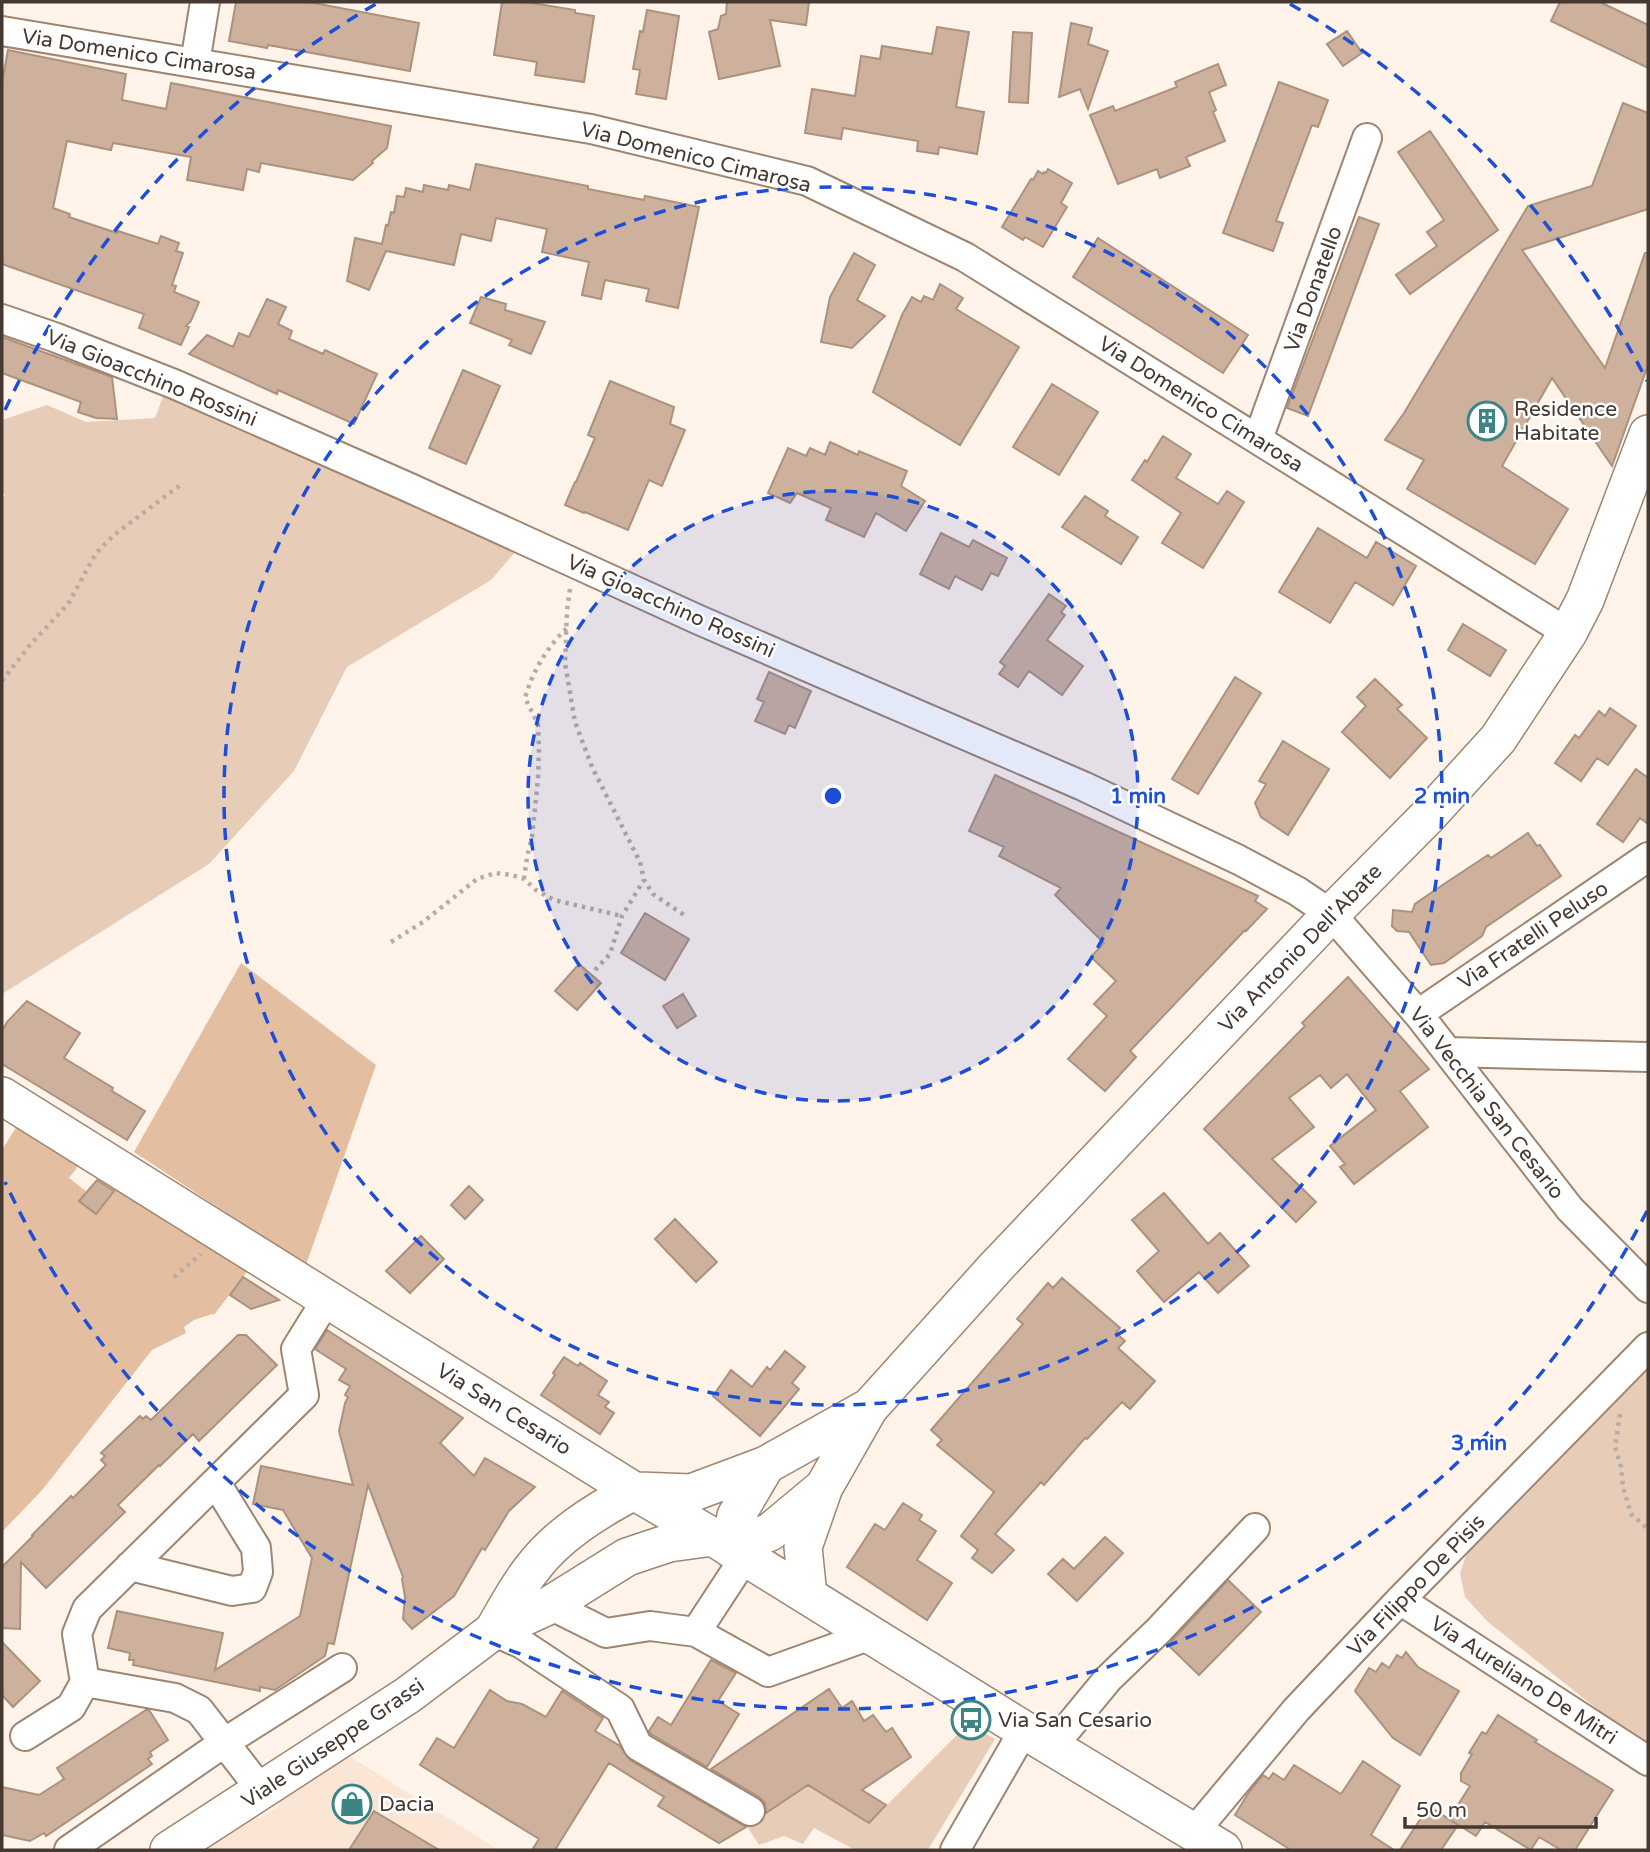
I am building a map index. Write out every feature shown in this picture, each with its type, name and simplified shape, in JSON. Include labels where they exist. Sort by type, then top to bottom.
[{"type":"main road","name":"Via Antonio Dell'Abate","points":[[808,1596],[803,1547],[824,1487],[869,1408],[1005,1258],[1331,914],[1427,817],[1498,739],[1568,633],[1586,600],[1641,483],[1648,434]]},
{"type":"main road","name":"Via San Cesario","points":[[2,1096],[634,1491],[1208,1841]]},
{"type":"main road","name":"Via Antonio Dell'Abate","points":[[634,1491],[691,1493],[766,1465],[869,1408]]},
{"type":"main road","points":[[729,1548],[736,1516],[766,1465]]},
{"type":"main road","name":"Via Antonio Dell'Abate","points":[[729,1548],[770,1532],[824,1487]]},
{"type":"main road","points":[[627,1557],[639,1522],[634,1491]]},
{"type":"main road","name":"Viale Giuseppe Grassi","points":[[493,1631],[531,1570],[564,1535],[600,1509],[634,1491]]},
{"type":"main road","name":"Viale Giuseppe Grassi","points":[[169,1850],[408,1695],[493,1631],[551,1605],[627,1557],[669,1543],[729,1548]]},
{"type":"street","points":[[195,63],[205,2]]},
{"type":"street","name":"Via Domenico Cimarosa","points":[[2,31],[591,130],[807,181],[965,257],[1568,633]]},
{"type":"street","name":"Via Donatello","points":[[1258,439],[1367,138]]},
{"type":"street","name":"Via Gioacchino Rossini","points":[[2,319],[174,384],[699,620],[1095,792],[1239,860],[1297,891],[1331,914]]},
{"type":"street","name":"Via Fratelli Peluso","points":[[1418,1014],[1648,857]]},
{"type":"street","name":"Via Vecchia San Cesario","points":[[1331,914],[1418,1014],[1570,1209],[1648,1288]]},
{"type":"street","points":[[1448,1052],[1648,1057]]},
{"type":"street","points":[[25,1736],[71,1707],[85,1682],[77,1634],[87,1609],[304,1395],[296,1349],[327,1299]]},
{"type":"street","name":"Via Filippo De Pisis","points":[[1208,1841],[1296,1710],[1648,1347]]},
{"type":"street","points":[[130,1566],[232,1591],[252,1588],[258,1572],[256,1548],[216,1483]]},
{"type":"street","points":[[954,1850],[1038,1738],[1108,1679],[1159,1630],[1255,1528]]},
{"type":"street","points":[[696,1632],[729,1548]]},
{"type":"street","name":"Via Aureliano De Mitri","points":[[1400,1600],[1648,1761]]},
{"type":"street","points":[[551,1605],[606,1633],[650,1626],[696,1632],[768,1672],[871,1635]]},
{"type":"street","points":[[493,1631],[522,1644],[620,1709],[638,1746],[750,1811]]},
{"type":"street","points":[[69,1850],[225,1742],[342,1668]]},
{"type":"street","points":[[85,1682],[175,1698],[199,1710],[262,1791]]},
{"type":"path","points":[[2,681],[29,646],[68,604],[96,552],[183,483]]},
{"type":"path","points":[[579,565],[566,611],[565,663],[575,722],[592,767],[640,862],[644,880],[653,894],[684,915]]},
{"type":"path","points":[[524,879],[532,837],[539,749],[538,724],[525,698],[530,682],[555,639],[567,628]]},
{"type":"path","points":[[391,942],[423,922],[477,879],[495,873],[524,879],[536,890],[554,900],[622,916]]},
{"type":"path","points":[[595,970],[610,954],[622,916],[644,880]]},
{"type":"path","points":[[1611,1385],[1620,1392],[1623,1402],[1615,1447],[1623,1487],[1631,1514],[1648,1529]]},
{"type":"shaded area","points":[[165,391],[516,551],[491,580],[347,667],[294,771],[209,864],[2,994],[2,501],[5,494],[2,493],[2,420],[47,405],[86,422],[155,418]]},
{"type":"shaded area","points":[[241,963],[376,1065],[306,1265],[134,1152]]},
{"type":"shaded area","points":[[17,1126],[79,1165],[69,1178],[87,1192],[80,1201],[96,1213],[116,1188],[249,1269],[214,1315],[194,1320],[184,1327],[186,1333],[152,1350],[43,1489],[2,1532],[2,1150]]},
{"type":"shaded area","points":[[1648,1367],[1648,1745],[1617,1725],[1488,1622],[1465,1597],[1460,1573],[1468,1550],[1629,1382]]},
{"type":"shaded area","points":[[968,1724],[995,1739],[928,1850],[855,1850],[814,1828],[803,1844],[784,1836],[759,1845],[747,1826],[808,1785],[869,1823]]},
{"type":"shaded area","name":"Dacia","points":[[349,1756],[499,1850],[205,1850],[255,1817],[260,1818],[278,1807],[280,1801]]},
{"type":"building","points":[[236,2],[309,2],[419,23],[410,71],[268,45],[267,48],[229,41]]},
{"type":"building","points":[[502,2],[526,2],[594,16],[584,82],[535,75],[537,62],[494,55]]},
{"type":"building","points":[[727,2],[809,2],[806,25],[770,20],[780,66],[719,79],[709,32],[718,29],[721,16],[726,14]]},
{"type":"building","points":[[1560,2],[1600,2],[1648,25],[1648,68],[1551,21]]},
{"type":"building","points":[[647,10],[679,16],[666,99],[636,94],[640,70],[633,69]]},
{"type":"building","points":[[1071,23],[1092,28],[1088,44],[1108,51],[1088,109],[1080,89],[1059,97]]},
{"type":"building","points":[[937,27],[969,32],[956,107],[984,112],[977,154],[939,147],[938,154],[917,151],[918,141],[843,128],[841,139],[805,133],[812,89],[855,96],[861,56],[880,59],[882,46],[932,54]]},
{"type":"building","points":[[1347,31],[1362,53],[1343,66],[1327,44]]},
{"type":"building","points":[[1013,32],[1032,33],[1028,103],[1009,102]]},
{"type":"building","points":[[8,50],[126,74],[122,100],[166,109],[171,83],[391,126],[387,148],[353,180],[261,163],[259,172],[247,169],[243,190],[187,180],[191,157],[113,143],[111,150],[67,141],[53,208],[70,214],[69,217],[117,233],[118,231],[158,244],[161,236],[179,243],[176,251],[183,253],[172,285],[176,286],[174,292],[199,302],[186,326],[189,327],[181,345],[139,328],[144,314],[2,264],[2,82]]},
{"type":"building","points":[[1218,64],[1226,85],[1209,92],[1216,110],[1213,112],[1225,141],[1186,157],[1190,166],[1160,178],[1157,169],[1118,184],[1090,115],[1113,106],[1115,111],[1177,87],[1175,82]]},
{"type":"building","points":[[1279,82],[1328,100],[1318,127],[1312,125],[1276,221],[1283,223],[1273,251],[1223,233]]},
{"type":"building","points":[[1623,103],[1648,113],[1648,209],[1522,250],[1605,368],[1645,253],[1648,253],[1648,365],[1612,466],[1552,378],[1502,466],[1568,509],[1535,564],[1407,489],[1424,460],[1385,440],[1404,413],[1528,206],[1592,186]]},
{"type":"building","points":[[1430,131],[1498,230],[1410,294],[1396,275],[1437,246],[1427,232],[1444,220],[1398,152]]},
{"type":"building","points":[[476,164],[644,200],[645,196],[699,207],[678,308],[646,301],[649,289],[605,280],[601,299],[582,295],[589,262],[542,252],[547,229],[496,218],[491,241],[461,234],[454,265],[386,251],[369,290],[347,281],[355,238],[382,244],[391,212],[394,213],[397,196],[404,197],[406,188],[423,192],[424,185],[448,190],[449,185],[470,190]]},
{"type":"building","points":[[1048,169],[1072,183],[1061,203],[1067,207],[1043,247],[1025,237],[1023,240],[1002,227],[1031,179],[1033,180],[1038,171],[1043,174]]},
{"type":"building","points":[[1359,217],[1379,224],[1308,416],[1287,408]]},
{"type":"building","points":[[1098,238],[1248,335],[1223,373],[1073,277]]},
{"type":"building","points":[[854,253],[875,265],[857,300],[885,316],[852,348],[821,342],[830,297]]},
{"type":"building","points":[[940,284],[963,298],[956,309],[1019,347],[960,445],[873,392],[902,315],[912,297],[921,302],[924,296],[933,300]]},
{"type":"building","points":[[481,297],[506,304],[505,310],[545,322],[531,354],[509,345],[512,340],[470,323]]},
{"type":"building","points":[[267,299],[286,307],[278,324],[292,331],[289,339],[323,354],[325,350],[377,374],[354,424],[278,390],[277,394],[189,354],[207,335],[233,347],[239,333],[249,337]]},
{"type":"building","points":[[2,337],[112,377],[117,419],[96,418],[78,412],[81,402],[2,373]]},
{"type":"building","points":[[463,370],[500,386],[466,464],[429,448]]},
{"type":"building","points":[[610,381],[674,407],[670,424],[685,430],[662,486],[649,480],[628,530],[565,505],[595,438],[588,435]]},
{"type":"building","points":[[1052,384],[1098,412],[1059,475],[1013,447]]},
{"type":"building","points":[[1163,436],[1191,454],[1176,478],[1218,504],[1227,491],[1244,502],[1203,568],[1162,543],[1181,513],[1132,480]]},
{"type":"building","points":[[830,442],[858,455],[859,451],[907,471],[901,486],[925,501],[906,531],[876,513],[864,537],[826,520],[831,508],[797,493],[790,503],[768,493],[788,448],[806,456],[810,448],[825,455]]},
{"type":"building","points":[[1085,496],[1108,511],[1105,516],[1138,537],[1121,564],[1062,527]]},
{"type":"building","points":[[1318,528],[1367,558],[1376,542],[1416,566],[1393,605],[1355,582],[1330,623],[1279,592]]},
{"type":"building","points":[[941,533],[969,547],[973,540],[1007,558],[998,576],[991,573],[982,590],[955,576],[949,589],[920,574]]},
{"type":"building","points":[[1049,594],[1066,606],[1061,612],[1065,615],[1047,640],[1083,666],[1062,695],[1029,671],[1018,687],[999,674],[1005,666],[1000,662]]},
{"type":"building","points":[[1463,624],[1506,650],[1490,676],[1448,650]]},
{"type":"building","points":[[769,672],[811,691],[795,728],[789,725],[785,734],[755,721],[764,702],[757,699]]},
{"type":"building","points":[[1235,677],[1261,693],[1198,794],[1172,779]]},
{"type":"building","points":[[1375,679],[1402,705],[1397,709],[1427,738],[1390,778],[1342,732],[1366,706],[1357,697]]},
{"type":"building","points":[[1610,708],[1636,726],[1608,765],[1597,758],[1581,781],[1555,763],[1575,735],[1579,738],[1599,711],[1605,716]]},
{"type":"building","points":[[1283,741],[1329,769],[1288,835],[1261,817],[1255,803],[1266,784],[1259,781]]},
{"type":"building","points":[[1636,769],[1648,778],[1648,824],[1640,818],[1623,842],[1597,824]]},
{"type":"building","points":[[995,775],[1258,896],[1255,901],[1267,909],[1130,1051],[1136,1057],[1105,1091],[1068,1059],[1107,1016],[1094,1004],[1116,981],[1091,957],[1104,943],[1055,895],[1061,888],[999,856],[1004,847],[969,831]]},
{"type":"building","points":[[1528,833],[1537,846],[1540,845],[1561,876],[1486,927],[1482,936],[1444,963],[1431,965],[1409,932],[1397,931],[1392,926],[1393,910],[1412,912],[1415,904],[1444,884],[1488,855],[1491,858]]},
{"type":"building","points":[[645,913],[689,939],[665,980],[621,953]]},
{"type":"building","points":[[579,964],[601,983],[577,1010],[555,991]]},
{"type":"building","points":[[1348,977],[1429,1069],[1400,1091],[1428,1127],[1354,1184],[1340,1167],[1345,1164],[1330,1146],[1376,1110],[1347,1074],[1331,1088],[1320,1075],[1289,1098],[1314,1127],[1272,1159],[1316,1202],[1296,1222],[1204,1129],[1305,1026],[1302,1023]]},
{"type":"building","points":[[683,994],[696,1016],[677,1028],[663,1006]]},
{"type":"building","points":[[27,1001],[80,1033],[64,1058],[145,1111],[127,1140],[2,1064],[2,1031]]},
{"type":"building","points":[[97,1180],[114,1191],[96,1214],[79,1201]]},
{"type":"building","points":[[469,1186],[483,1200],[465,1219],[451,1205]]},
{"type":"building","points":[[1164,1193],[1208,1244],[1220,1233],[1249,1266],[1218,1293],[1199,1272],[1164,1302],[1137,1271],[1159,1251],[1132,1220]]},
{"type":"building","points":[[675,1219],[717,1262],[696,1282],[655,1239]]},
{"type":"building","points":[[421,1236],[444,1259],[410,1293],[386,1271]]},
{"type":"building","points":[[243,1277],[279,1300],[251,1309],[230,1295]]},
{"type":"building","points":[[1062,1278],[1120,1328],[1116,1333],[1125,1341],[1118,1348],[1155,1381],[1130,1409],[1122,1402],[1087,1439],[1085,1438],[1044,1485],[1041,1482],[995,1534],[1014,1550],[992,1573],[972,1558],[978,1550],[961,1536],[994,1492],[937,1445],[942,1440],[931,1430],[1023,1324],[1017,1319],[1048,1283],[1053,1288]]},
{"type":"building","points":[[327,1330],[463,1418],[440,1443],[474,1476],[485,1458],[535,1487],[509,1511],[485,1550],[482,1548],[454,1596],[412,1629],[403,1619],[403,1577],[368,1485],[334,1644],[328,1643],[325,1656],[275,1690],[260,1687],[260,1691],[133,1665],[134,1660],[129,1660],[130,1653],[108,1648],[117,1611],[223,1633],[215,1670],[300,1616],[312,1558],[283,1510],[253,1504],[261,1466],[353,1485],[339,1431],[348,1397],[345,1395],[350,1386],[339,1380],[346,1369],[315,1349]]},
{"type":"building","points":[[238,1335],[246,1335],[277,1365],[199,1441],[193,1434],[159,1465],[118,1505],[125,1512],[46,1588],[21,1562],[20,1629],[2,1628],[2,1567],[71,1496],[73,1498],[106,1465],[101,1460],[105,1456],[101,1453],[140,1416],[151,1420]]},
{"type":"building","points":[[785,1351],[805,1367],[792,1383],[799,1389],[760,1436],[713,1396],[731,1370],[752,1387],[767,1367],[770,1370]]},
{"type":"building","points":[[564,1357],[578,1366],[580,1363],[607,1381],[598,1395],[609,1402],[605,1407],[614,1413],[600,1434],[541,1395]]},
{"type":"building","points":[[903,1503],[922,1515],[919,1520],[936,1531],[917,1560],[952,1583],[927,1620],[847,1567],[875,1524],[885,1530]]},
{"type":"building","points":[[1105,1537],[1123,1553],[1077,1601],[1048,1574],[1063,1559],[1074,1569]]},
{"type":"building","points":[[1228,1580],[1261,1612],[1199,1675],[1168,1645]]},
{"type":"building","points":[[2,1642],[40,1681],[13,1707],[2,1695]]},
{"type":"building","points":[[1406,1652],[1418,1667],[1459,1691],[1420,1755],[1393,1738],[1355,1691],[1369,1668],[1376,1672],[1382,1663],[1389,1668],[1397,1655],[1402,1658]]},
{"type":"building","points":[[711,1660],[736,1673],[718,1701],[739,1714],[707,1767],[649,1731],[658,1717],[671,1725]]},
{"type":"building","points":[[829,1689],[842,1708],[852,1701],[864,1721],[873,1715],[886,1732],[892,1728],[911,1757],[862,1790],[886,1805],[869,1823],[808,1785],[766,1813],[765,1803],[759,1797],[711,1769]]},
{"type":"building","points":[[490,1690],[507,1701],[522,1704],[546,1717],[562,1691],[603,1718],[595,1731],[620,1746],[630,1760],[746,1827],[719,1843],[658,1806],[664,1797],[609,1763],[555,1850],[532,1850],[539,1839],[420,1765],[437,1738],[454,1748]]},
{"type":"building","points":[[149,1710],[168,1740],[150,1752],[152,1756],[148,1759],[152,1764],[46,1836],[44,1833],[30,1841],[2,1835],[2,1787],[39,1795],[64,1779],[57,1768]]},
{"type":"building","points":[[1498,1715],[1537,1740],[1535,1742],[1613,1790],[1575,1850],[1561,1850],[1539,1837],[1531,1850],[1485,1822],[1476,1836],[1449,1819],[1470,1786],[1461,1781],[1461,1773],[1472,1754],[1469,1753],[1482,1732],[1486,1734]]},
{"type":"building","points":[[1363,1761],[1400,1786],[1371,1835],[1394,1850],[1291,1850],[1235,1815],[1263,1775],[1269,1779],[1273,1773],[1284,1780],[1294,1765],[1341,1794]]},
{"type":"building","points":[[1429,1806],[1458,1825],[1441,1850],[1400,1850]]},
{"type":"building","points":[[374,1811],[439,1850],[349,1850]]},
{"type":"place","name":"Residence Habitate","points":[[1487,421]]},
{"type":"place","name":"Via San Cesario","points":[[971,1720]]},
{"type":"place","name":"Dacia","points":[[352,1804]]}]
